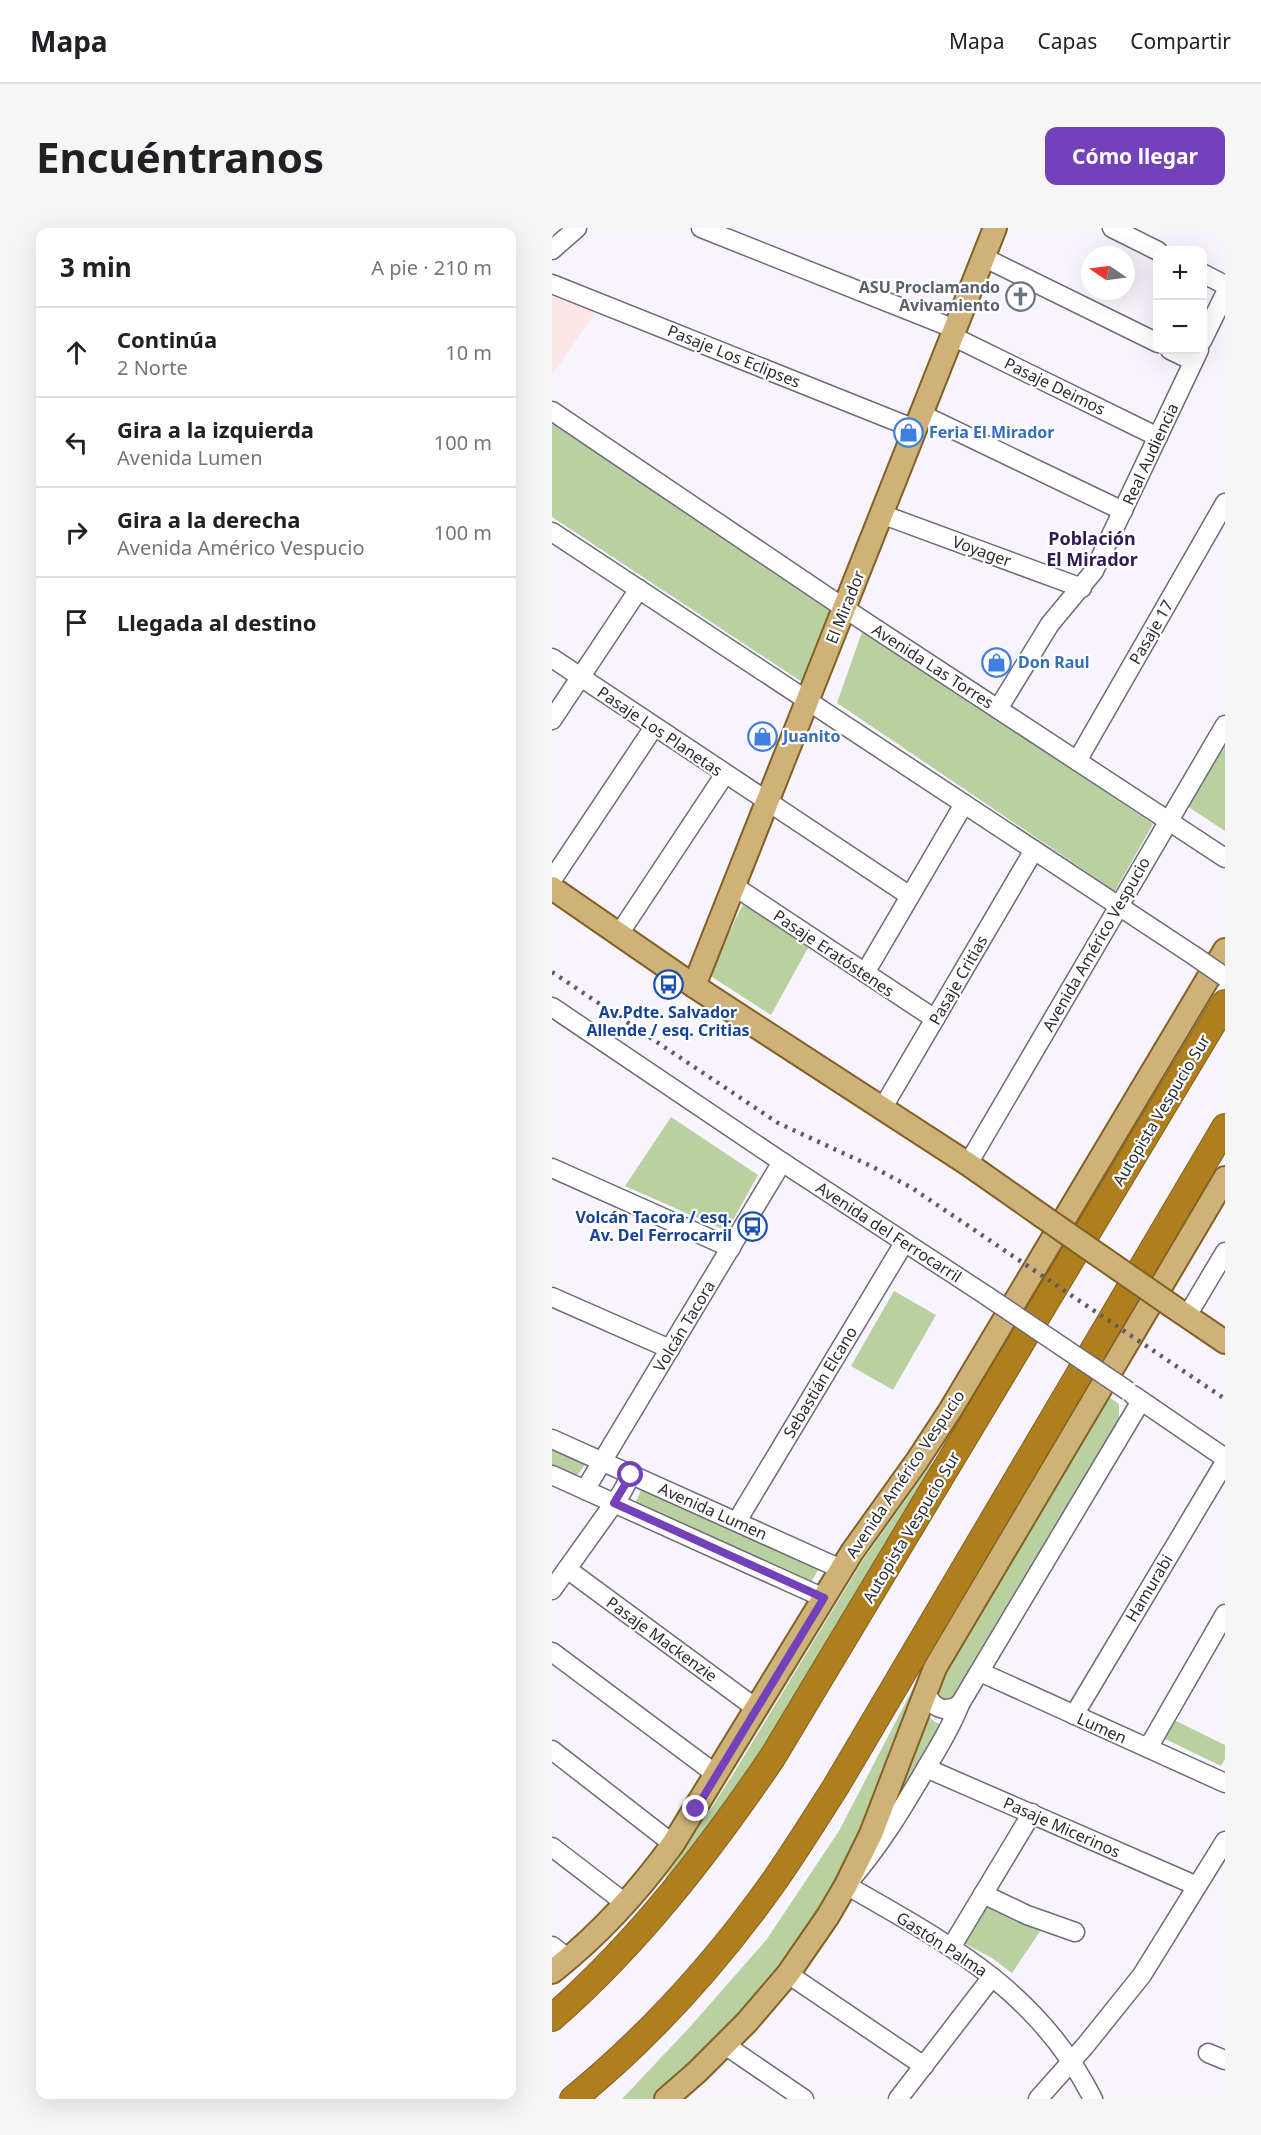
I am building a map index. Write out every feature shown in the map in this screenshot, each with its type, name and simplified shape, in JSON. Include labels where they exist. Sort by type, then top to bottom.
[{"type":"highway","name":"Autopista Vespucio Sur","points":[[553,2017],[616,1956],[673,1892],[710,1846],[772,1758],[1225,1003]]},
{"type":"highway","points":[[573,2099],[620,2059],[660,2020],[697,1980],[754,1909],[835,1788],[1225,1127]]},
{"type":"highway","points":[[598,2099],[624,2070],[660,2020]]},
{"type":"main road","name":"El Mirador","points":[[694,986],[954,332],[983,257],[990,229]]},
{"type":"main road","points":[[552,888],[694,986],[968,1164],[1225,1342]]},
{"type":"main road","name":"Avenida Américo Vespucio","points":[[558,1959],[625,1903],[673,1844],[841,1569],[951,1409],[1225,950]]},
{"type":"main road","points":[[666,2099],[726,2045],[788,1974],[822,1926],[846,1885],[871,1834],[935,1668],[1225,1178]]},
{"type":"street","points":[[552,250],[577,228]]},
{"type":"street","name":"Pasaje Deimos","points":[[701,228],[954,332],[1158,437]]},
{"type":"street","points":[[1112,228],[1153,248]]},
{"type":"street","points":[[983,257],[1153,341]]},
{"type":"street","points":[[1207,275],[1225,285]]},
{"type":"street","name":"Pasaje Los Eclipses","points":[[552,284],[918,422],[1123,511]]},
{"type":"street","points":[[1207,333],[1225,294]]},
{"type":"street","name":"Real Audiencia","points":[[998,709],[1040,637],[1094,571],[1196,355]]},
{"type":"street","name":"Avenida Las Torres","points":[[552,411],[844,608],[1225,858]]},
{"type":"street","name":"Pasaje 17","points":[[1077,761],[1225,503]]},
{"type":"street","name":"Voyager","points":[[881,514],[1082,588]]},
{"type":"street","points":[[552,532],[1225,976]]},
{"type":"street","points":[[552,720],[639,589]]},
{"type":"street","name":"Pasaje Los Planetas","points":[[552,658],[910,896]]},
{"type":"street","name":"Avenida Américo Vespucio","points":[[968,1164],[1225,725]]},
{"type":"street","points":[[552,880],[654,727]]},
{"type":"street","points":[[619,934],[724,774]]},
{"type":"street","points":[[865,973],[964,804]]},
{"type":"street","name":"Pasaje Critias","points":[[882,1109],[1034,850]]},
{"type":"street","name":"Pasaje Eratóstenes","points":[[734,886],[934,1019]]},
{"type":"street","name":"Avenida del Ferrocarril","points":[[552,1007],[782,1162],[987,1296],[1225,1460]]},
{"type":"street","name":"Volcán Tacora","points":[[585,1490],[782,1162]]},
{"type":"street","points":[[552,1168],[731,1248]]},
{"type":"street","name":"Sebastián Elcano","points":[[737,1521],[904,1243]]},
{"type":"street","points":[[1180,1311],[1225,1252]]},
{"type":"street","points":[[552,1297],[670,1349]]},
{"type":"street","points":[[846,1885],[885,1836],[949,1730],[960,1704],[1135,1396]]},
{"type":"street","name":"Avenida Lumen","points":[[552,1439],[841,1569]]},
{"type":"street","name":"Hamurabi","points":[[1074,1715],[1225,1460]]},
{"type":"street","points":[[558,1577],[614,1503],[631,1475]]},
{"type":"street","name":"Avenida Lumen","points":[[552,1476],[824,1598]]},
{"type":"street","name":"Pasaje Mackenzie","points":[[558,1577],[757,1709]]},
{"type":"street","points":[[1148,1748],[1225,1614]]},
{"type":"street","points":[[552,1652],[717,1775]]},
{"type":"street","name":"Lumen","points":[[980,1672],[1148,1748],[1223,1778]]},
{"type":"street","points":[[926,1689],[929,1701],[938,1708],[949,1709],[960,1704]]},
{"type":"street","points":[[552,1750],[673,1844]]},
{"type":"street","name":"Pasaje Micerinos","points":[[926,1768],[1197,1886]]},
{"type":"street","points":[[952,1947],[1032,1813]]},
{"type":"street","points":[[1038,2099],[1142,1975],[1225,1842]]},
{"type":"street","points":[[552,1847],[625,1903]]},
{"type":"street","name":"Gastón Palma","points":[[846,1885],[952,1947],[992,1977],[1036,2017],[1071,2061],[1093,2099]]},
{"type":"street","points":[[983,1894],[1027,1915],[1076,1932]]},
{"type":"street","points":[[788,1974],[924,2066]]},
{"type":"street","points":[[898,2099],[992,1977]]},
{"type":"street","points":[[726,2045],[804,2099]]},
{"type":"street","points":[[1208,2053],[1225,2060]]},
{"type":"shaded area","points":[[552,292],[597,310],[552,375]]},
{"type":"green space","points":[[552,424],[833,608],[802,682],[552,517]]},
{"type":"green space","points":[[863,629],[1153,824],[1115,891],[837,703]]},
{"type":"green space","points":[[1225,742],[1225,831],[1187,806]]},
{"type":"green space","points":[[743,904],[809,946],[771,1015],[709,975]]},
{"type":"green space","points":[[671,1117],[758,1175],[727,1231],[625,1186]]},
{"type":"green space","points":[[894,1291],[936,1315],[893,1390],[851,1366]]},
{"type":"green space","points":[[1109,1397],[1119,1404],[1119,1420],[949,1702],[942,1701],[936,1693],[959,1651]]},
{"type":"green space","points":[[552,1448],[586,1463],[577,1476],[552,1465]]},
{"type":"green space","points":[[931,1464],[936,1467],[810,1683],[670,1882],[665,1878],[732,1776],[863,1560]]},
{"type":"green space","points":[[641,1490],[820,1567],[811,1582],[636,1502]]},
{"type":"green space","points":[[923,1669],[924,1673],[843,1874],[760,1998],[689,2069],[654,2099],[622,2099],[689,2028],[767,1939],[839,1831]]},
{"type":"green space","points":[[927,1715],[942,1725],[896,1804]]},
{"type":"green space","points":[[1168,1717],[1225,1745],[1225,1759],[1221,1766],[1159,1736]]},
{"type":"green space","points":[[986,1904],[1015,1920],[1041,1930],[1012,1973],[992,1958],[962,1942]]},
{"type":"railway","points":[[552,972],[778,1123],[871,1166],[912,1188],[1225,1399]]},
{"type":"place","name":"ASU Proclamando Avivamiento","points":[[1021,296]]},
{"type":"place","name":"Feria El Mirador","points":[[908,432]]},
{"type":"place","name":"Don Raul","points":[[997,662]]},
{"type":"place","name":"Juanito","points":[[762,736]]},
{"type":"place","name":"Av.Pdte. Salvador Allende / esq. Critias","points":[[668,984]]},
{"type":"place","name":"Volcán Tacora / esq. Av. Del Ferrocarril","points":[[753,1226]]},
{"type":"district","name":"Población El Mirador","points":[[1092,549]]},
{"type":"route","points":[[631,1475],[614,1503],[824,1598],[696,1809]]}]
